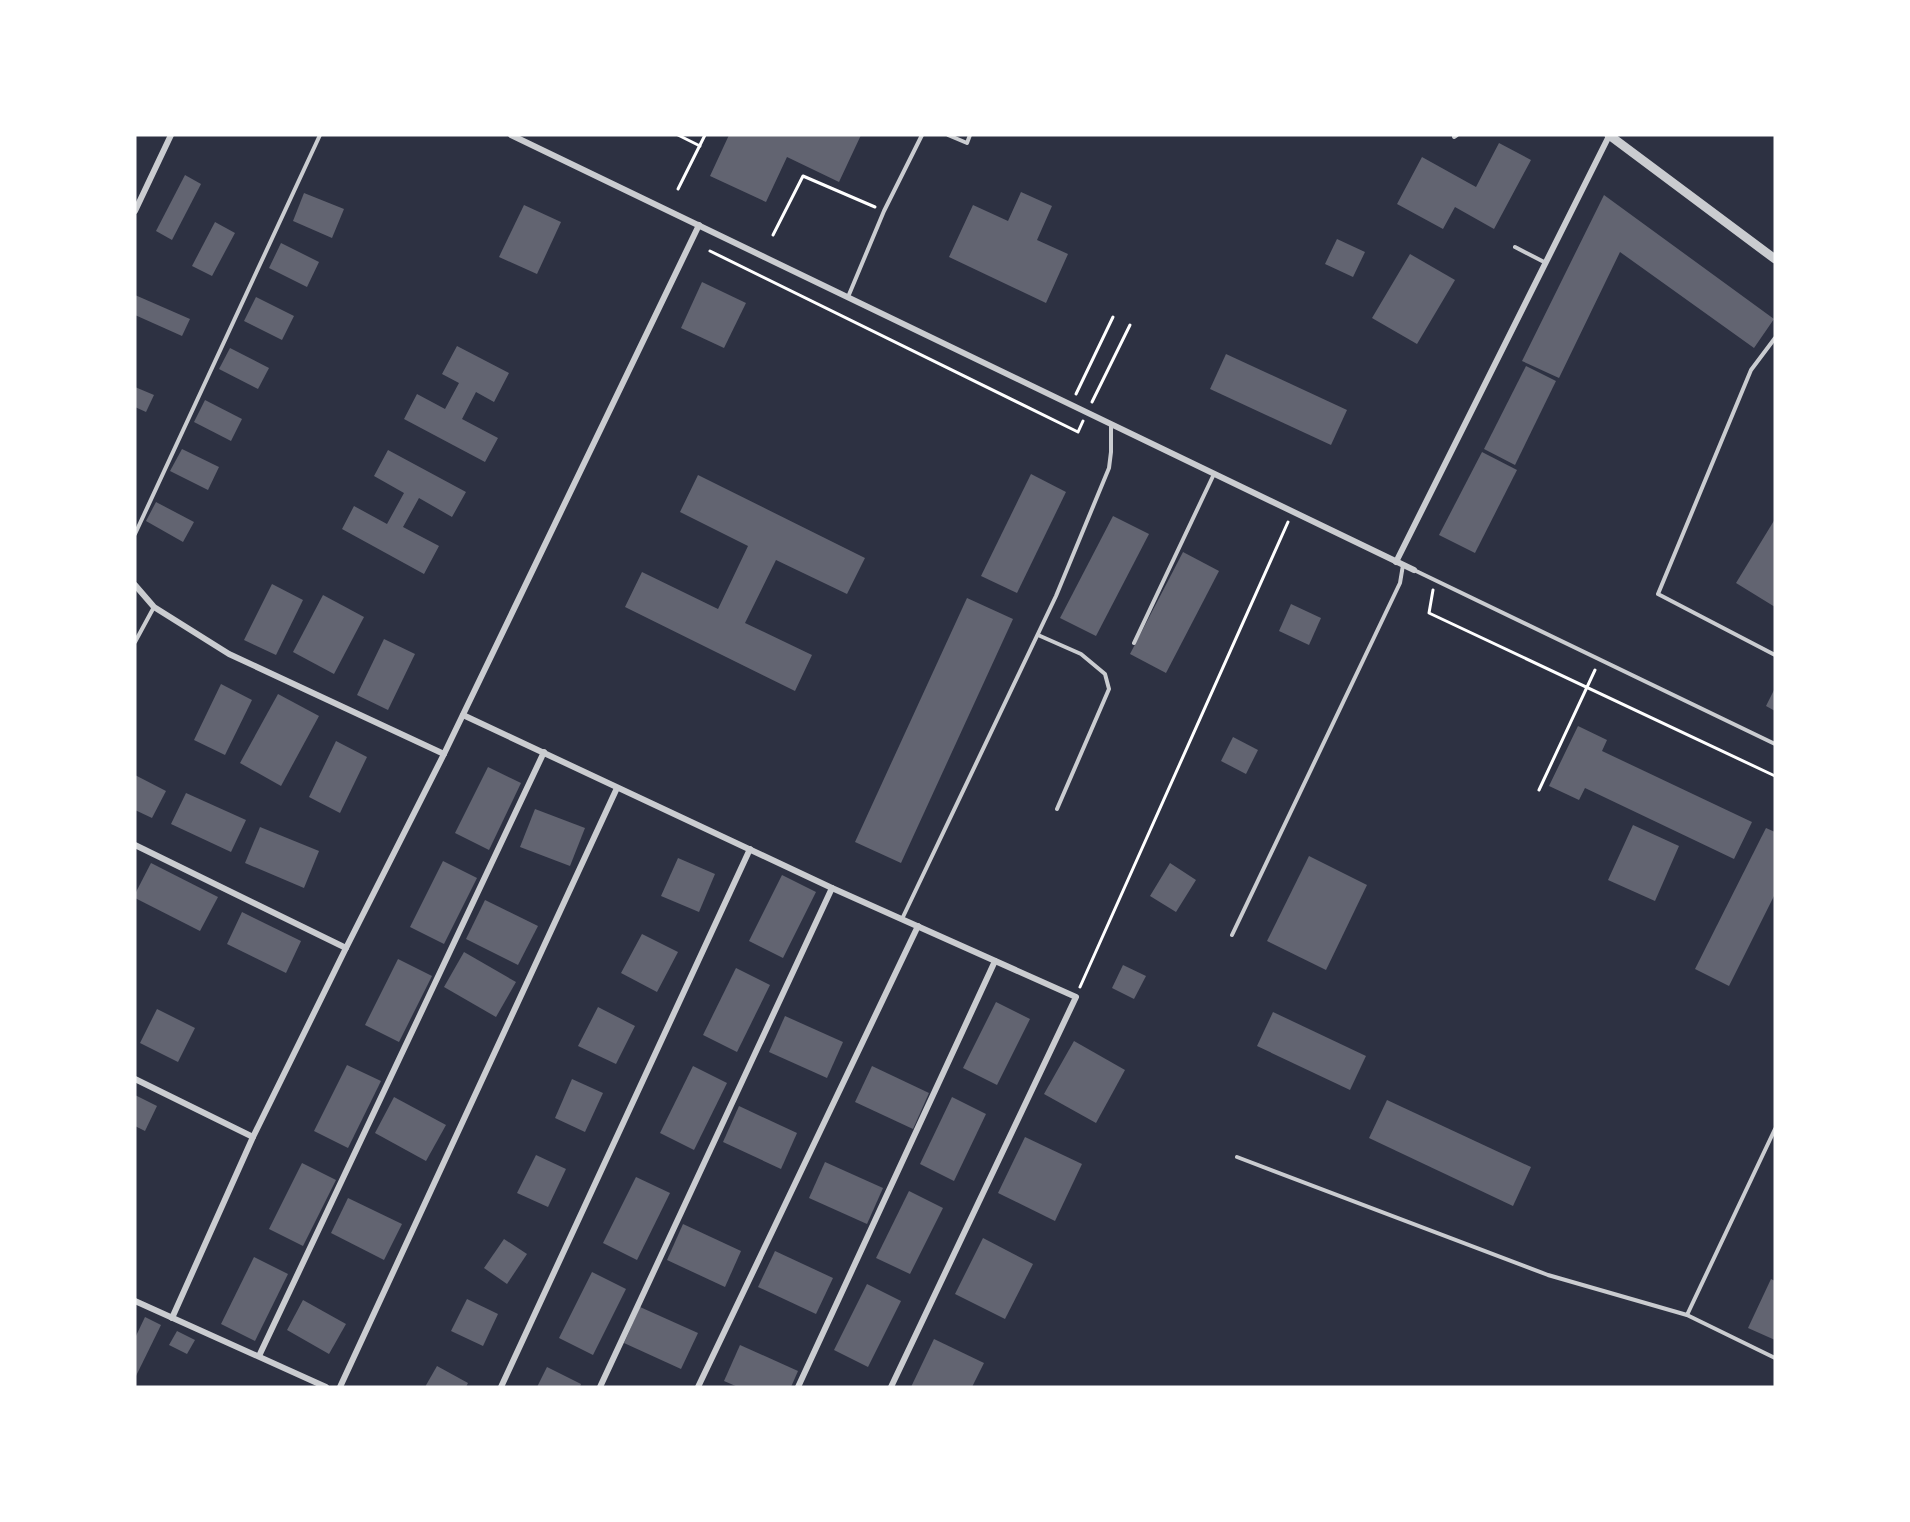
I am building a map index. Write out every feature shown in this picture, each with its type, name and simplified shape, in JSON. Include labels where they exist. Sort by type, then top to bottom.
[{"type":"street","points":[[135,210],[171,135]]},
{"type":"street","points":[[511,135],[1414,570]]},
{"type":"street","points":[[1396,561],[1609,135],[1775,259]]},
{"type":"street","points":[[172,1318],[253,1137],[444,754],[699,225]]},
{"type":"street","points":[[135,585],[154,607],[229,654],[444,754]]},
{"type":"street","points":[[463,715],[832,888],[1076,997],[891,1387]]},
{"type":"street","points":[[259,1356],[544,752]]},
{"type":"street","points":[[340,1387],[617,788]]},
{"type":"street","points":[[135,844],[346,948]]},
{"type":"street","points":[[501,1387],[750,849]]},
{"type":"street","points":[[600,1387],[832,888]]},
{"type":"street","points":[[698,1387],[918,926]]},
{"type":"street","points":[[798,1387],[995,960]]},
{"type":"street","points":[[135,1079],[253,1137]]},
{"type":"street","points":[[135,1301],[326,1387]]},
{"type":"lane","points":[[135,534],[320,135]]},
{"type":"lane","points":[[848,297],[885,211],[922,135]]},
{"type":"lane","points":[[948,135],[966,143],[970,135]]},
{"type":"lane","points":[[1515,247],[1546,263]]},
{"type":"lane","points":[[1775,338],[1751,370],[1658,594],[1775,656]]},
{"type":"lane","points":[[902,920],[1056,596],[1108,468],[1111,452],[1111,424]]},
{"type":"lane","points":[[1134,643],[1214,474]]},
{"type":"lane","points":[[1232,935],[1400,584],[1404,565]]},
{"type":"lane","points":[[1414,570],[1775,744]]},
{"type":"lane","points":[[135,642],[154,607]]},
{"type":"lane","points":[[1038,635],[1081,654],[1105,674],[1109,689],[1057,809]]},
{"type":"lane","points":[[1687,1315],[1775,1129]]},
{"type":"lane","points":[[1237,1157],[1548,1275],[1687,1315],[1775,1358]]},
{"type":"path","points":[[678,135],[700,146]]},
{"type":"path","points":[[678,189],[705,135]]},
{"type":"path","points":[[773,235],[802,176],[885,211]]},
{"type":"path","points":[[1070,405],[1113,317]]},
{"type":"path","points":[[1076,997],[1293,512]]},
{"type":"path","points":[[1435,581],[1429,613],[1775,776]]},
{"type":"path","points":[[1539,790],[1600,660]]},
{"type":"building","points":[[729,135],[861,135],[839,182],[787,157],[766,202],[710,176]]},
{"type":"building","points":[[1499,143],[1531,160],[1494,229],[1455,207],[1443,229],[1397,204],[1422,157],[1476,187]]},
{"type":"building","points":[[185,175],[201,184],[172,240],[156,231]]},
{"type":"building","points":[[1021,192],[1052,206],[1037,240],[1068,254],[1046,303],[949,257],[973,205],[1008,221]]},
{"type":"building","points":[[304,193],[344,209],[332,238],[293,221]]},
{"type":"building","points":[[1604,195],[1774,319],[1754,348],[1620,252],[1559,378],[1522,361]]},
{"type":"building","points":[[524,205],[561,222],[537,274],[499,257]]},
{"type":"building","points":[[215,222],[235,233],[212,276],[192,266]]},
{"type":"building","points":[[1337,239],[1365,252],[1353,277],[1325,264]]},
{"type":"building","points":[[281,243],[319,262],[307,287],[269,268]]},
{"type":"building","points":[[1410,254],[1455,280],[1417,344],[1372,318]]},
{"type":"building","points":[[702,282],[746,303],[724,348],[681,328]]},
{"type":"building","points":[[135,295],[190,319],[182,336],[135,315]]},
{"type":"building","points":[[256,297],[294,316],[282,340],[244,321]]},
{"type":"building","points":[[457,346],[509,373],[494,402],[476,392],[462,419],[498,438],[485,462],[404,419],[417,394],[445,409],[459,383],[442,374]]},
{"type":"building","points":[[230,348],[269,368],[258,389],[219,369]]},
{"type":"building","points":[[1226,354],[1347,410],[1331,445],[1210,389]]},
{"type":"building","points":[[1526,366],[1556,381],[1515,465],[1484,449]]},
{"type":"building","points":[[135,387],[154,395],[146,412],[135,407]]},
{"type":"building","points":[[205,400],[242,419],[231,441],[194,422]]},
{"type":"building","points":[[182,449],[219,467],[208,490],[170,471]]},
{"type":"building","points":[[388,450],[466,492],[452,517],[419,498],[403,527],[439,546],[424,574],[342,529],[354,506],[387,524],[404,493],[374,476]]},
{"type":"building","points":[[1482,452],[1517,470],[1475,553],[1439,535]]},
{"type":"building","points":[[1031,474],[1066,492],[1017,593],[981,576]]},
{"type":"building","points":[[698,475],[865,558],[847,594],[776,560],[745,623],[812,655],[795,691],[625,607],[642,572],[718,609],[748,546],[680,512]]},
{"type":"building","points":[[156,502],[194,522],[183,542],[146,521]]},
{"type":"building","points":[[1113,516],[1149,534],[1096,636],[1060,618]]},
{"type":"building","points":[[1775,519],[1775,607],[1736,583]]},
{"type":"building","points":[[1183,552],[1219,571],[1166,673],[1130,654]]},
{"type":"building","points":[[272,584],[303,600],[276,655],[244,640]]},
{"type":"building","points":[[323,595],[364,617],[334,674],[293,652]]},
{"type":"building","points":[[967,598],[1013,619],[901,863],[855,842]]},
{"type":"building","points":[[1291,604],[1321,618],[1309,645],[1279,631]]},
{"type":"building","points":[[384,639],[415,654],[388,710],[357,695]]},
{"type":"building","points":[[221,684],[252,700],[225,755],[194,740]]},
{"type":"building","points":[[1775,688],[1775,711],[1766,706]]},
{"type":"building","points":[[278,694],[319,716],[281,786],[240,763]]},
{"type":"building","points":[[1578,726],[1607,740],[1602,751],[1752,822],[1734,859],[1585,788],[1579,800],[1549,786]]},
{"type":"building","points":[[1233,737],[1258,750],[1246,774],[1221,761]]},
{"type":"building","points":[[336,741],[367,757],[340,813],[309,797]]},
{"type":"building","points":[[488,767],[521,783],[489,850],[455,833]]},
{"type":"building","points":[[135,775],[166,791],[152,818],[135,810]]},
{"type":"building","points":[[186,793],[246,820],[231,852],[171,824]]},
{"type":"building","points":[[535,809],[585,828],[570,866],[520,847]]},
{"type":"building","points":[[1633,825],[1679,846],[1655,901],[1608,880]]},
{"type":"building","points":[[260,827],[319,851],[304,888],[245,863]]},
{"type":"building","points":[[1766,828],[1775,832],[1775,894],[1729,986],[1695,969]]},
{"type":"building","points":[[1309,856],[1367,885],[1326,970],[1267,941]]},
{"type":"building","points":[[678,858],[715,874],[699,912],[661,896]]},
{"type":"building","points":[[443,861],[477,878],[444,944],[410,927]]},
{"type":"building","points":[[151,863],[218,897],[200,931],[135,898]]},
{"type":"building","points":[[1170,863],[1196,880],[1176,912],[1150,896]]},
{"type":"building","points":[[782,875],[816,892],[783,958],[749,941]]},
{"type":"building","points":[[485,900],[538,926],[518,965],[466,939]]},
{"type":"building","points":[[242,912],[301,941],[286,973],[227,944]]},
{"type":"building","points":[[642,934],[678,952],[657,992],[621,973]]},
{"type":"building","points":[[464,952],[516,982],[496,1017],[444,987]]},
{"type":"building","points":[[398,959],[432,976],[399,1042],[365,1025]]},
{"type":"building","points":[[1123,965],[1146,976],[1134,999],[1112,988]]},
{"type":"building","points":[[736,968],[770,985],[737,1052],[703,1035]]},
{"type":"building","points":[[996,1002],[1030,1019],[997,1085],[963,1068]]},
{"type":"building","points":[[598,1007],[635,1026],[616,1064],[578,1046]]},
{"type":"building","points":[[157,1009],[195,1028],[178,1062],[140,1043]]},
{"type":"building","points":[[1273,1012],[1366,1056],[1350,1090],[1257,1046]]},
{"type":"building","points":[[785,1016],[843,1042],[827,1078],[769,1052]]},
{"type":"building","points":[[1074,1041],[1125,1070],[1096,1123],[1044,1094]]},
{"type":"building","points":[[347,1065],[381,1081],[348,1148],[314,1131]]},
{"type":"building","points":[[693,1066],[727,1083],[694,1150],[660,1133]]},
{"type":"building","points":[[872,1066],[929,1093],[913,1129],[855,1102]]},
{"type":"building","points":[[572,1079],[603,1093],[585,1132],[555,1118]]},
{"type":"building","points":[[135,1095],[157,1106],[145,1131],[135,1126]]},
{"type":"building","points":[[394,1097],[446,1125],[426,1161],[375,1133]]},
{"type":"building","points":[[952,1097],[986,1114],[954,1181],[920,1164]]},
{"type":"building","points":[[1387,1100],[1531,1167],[1513,1206],[1369,1138]]},
{"type":"building","points":[[739,1106],[797,1133],[781,1169],[723,1142]]},
{"type":"building","points":[[1025,1137],[1082,1164],[1055,1221],[998,1193]]},
{"type":"building","points":[[536,1155],[566,1169],[548,1207],[517,1193]]},
{"type":"building","points":[[825,1162],[883,1188],[867,1224],[809,1198]]},
{"type":"building","points":[[302,1163],[336,1180],[303,1246],[269,1229]]},
{"type":"building","points":[[636,1177],[670,1193],[637,1260],[603,1243]]},
{"type":"building","points":[[909,1191],[943,1208],[910,1274],[876,1258]]},
{"type":"building","points":[[348,1198],[402,1224],[384,1260],[331,1233]]},
{"type":"building","points":[[683,1224],[741,1251],[725,1287],[667,1260]]},
{"type":"building","points":[[983,1238],[1033,1264],[1005,1319],[955,1294]]},
{"type":"building","points":[[504,1239],[527,1254],[507,1284],[484,1268]]},
{"type":"building","points":[[775,1251],[833,1278],[816,1314],[758,1287]]},
{"type":"building","points":[[254,1257],[288,1274],[255,1341],[221,1324]]},
{"type":"building","points":[[592,1272],[626,1289],[593,1355],[559,1338]]},
{"type":"building","points":[[1771,1279],[1775,1281],[1775,1340],[1748,1328]]},
{"type":"building","points":[[867,1284],[901,1301],[868,1367],[834,1350]]},
{"type":"building","points":[[467,1299],[498,1314],[483,1346],[451,1331]]},
{"type":"building","points":[[303,1300],[346,1324],[329,1354],[287,1330]]},
{"type":"building","points":[[640,1307],[698,1333],[681,1369],[624,1343]]},
{"type":"building","points":[[145,1317],[161,1325],[135,1378],[135,1338]]},
{"type":"building","points":[[177,1331],[195,1340],[187,1354],[169,1345]]},
{"type":"building","points":[[934,1339],[984,1363],[972,1387],[911,1387]]},
{"type":"building","points":[[740,1345],[798,1371],[791,1387],[738,1387],[724,1381]]},
{"type":"building","points":[[437,1366],[468,1383],[466,1387],[425,1387]]},
{"type":"building","points":[[547,1367],[581,1384],[580,1387],[537,1387]]}]
